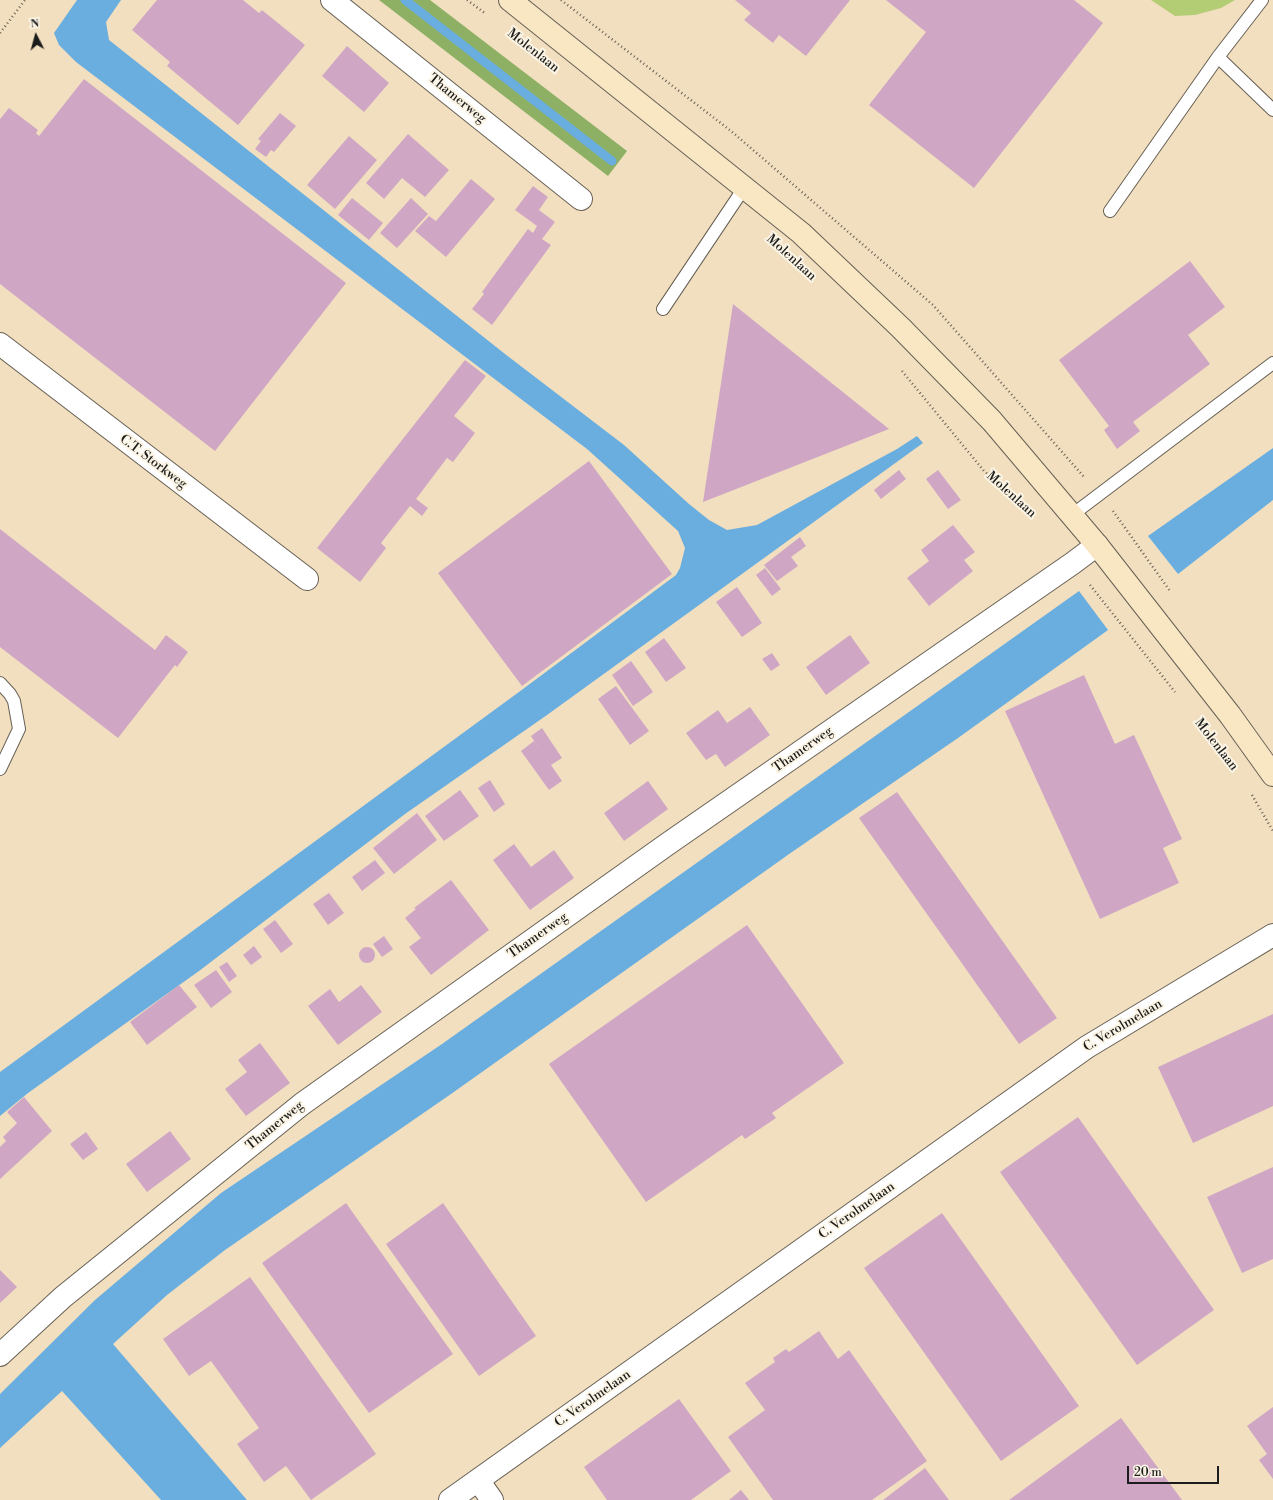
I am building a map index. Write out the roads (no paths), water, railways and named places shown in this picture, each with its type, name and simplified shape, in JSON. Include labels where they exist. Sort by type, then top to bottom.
[{"type":"street","name":"Thamerweg","points":[[332,0],[582,198]]},
{"type":"street","name":"Molenlaan","points":[[510,0],[801,233],[900,328],[992,421],[1097,545],[1230,715],[1273,775]]},
{"type":"street","name":"C.T. Storkweg","points":[[0,344],[307,579]]},
{"type":"street","name":"Thamerweg","points":[[0,1355],[63,1297],[302,1104],[669,843],[1097,545]]},
{"type":"street","name":"C. Verolmelaan","points":[[450,1500],[1087,1047],[1273,935]]},
{"type":"street","points":[[478,1480],[492,1500]]},
{"type":"lane","points":[[1110,211],[1218,57],[1262,0]]},
{"type":"lane","points":[[1218,57],[1273,110]]},
{"type":"lane","points":[[663,309],[744,188]]},
{"type":"lane","points":[[1072,515],[1273,363]]},
{"type":"lane","points":[[0,683],[14,701],[19,729],[0,769]]},
{"type":"water","points":[[77,0],[121,0],[106,22],[109,40],[505,354],[624,445],[689,504],[709,520],[727,530],[757,525],[897,449],[917,436],[923,443],[547,715],[405,814],[199,971],[28,1093],[0,1116],[0,1072],[523,689],[676,575],[680,568],[685,548],[678,531],[587,449],[76,62],[59,45],[54,33]]},
{"type":"water","points":[[1273,448],[1273,500],[1178,574],[1148,536]]},
{"type":"water","points":[[1079,591],[1108,630],[958,738],[792,852],[451,1094],[225,1250],[167,1295],[113,1344],[247,1500],[161,1500],[62,1391],[0,1448],[0,1394],[95,1300],[221,1193],[442,1044]]},
{"type":"waterway","points":[[405,0],[612,161]]}]
